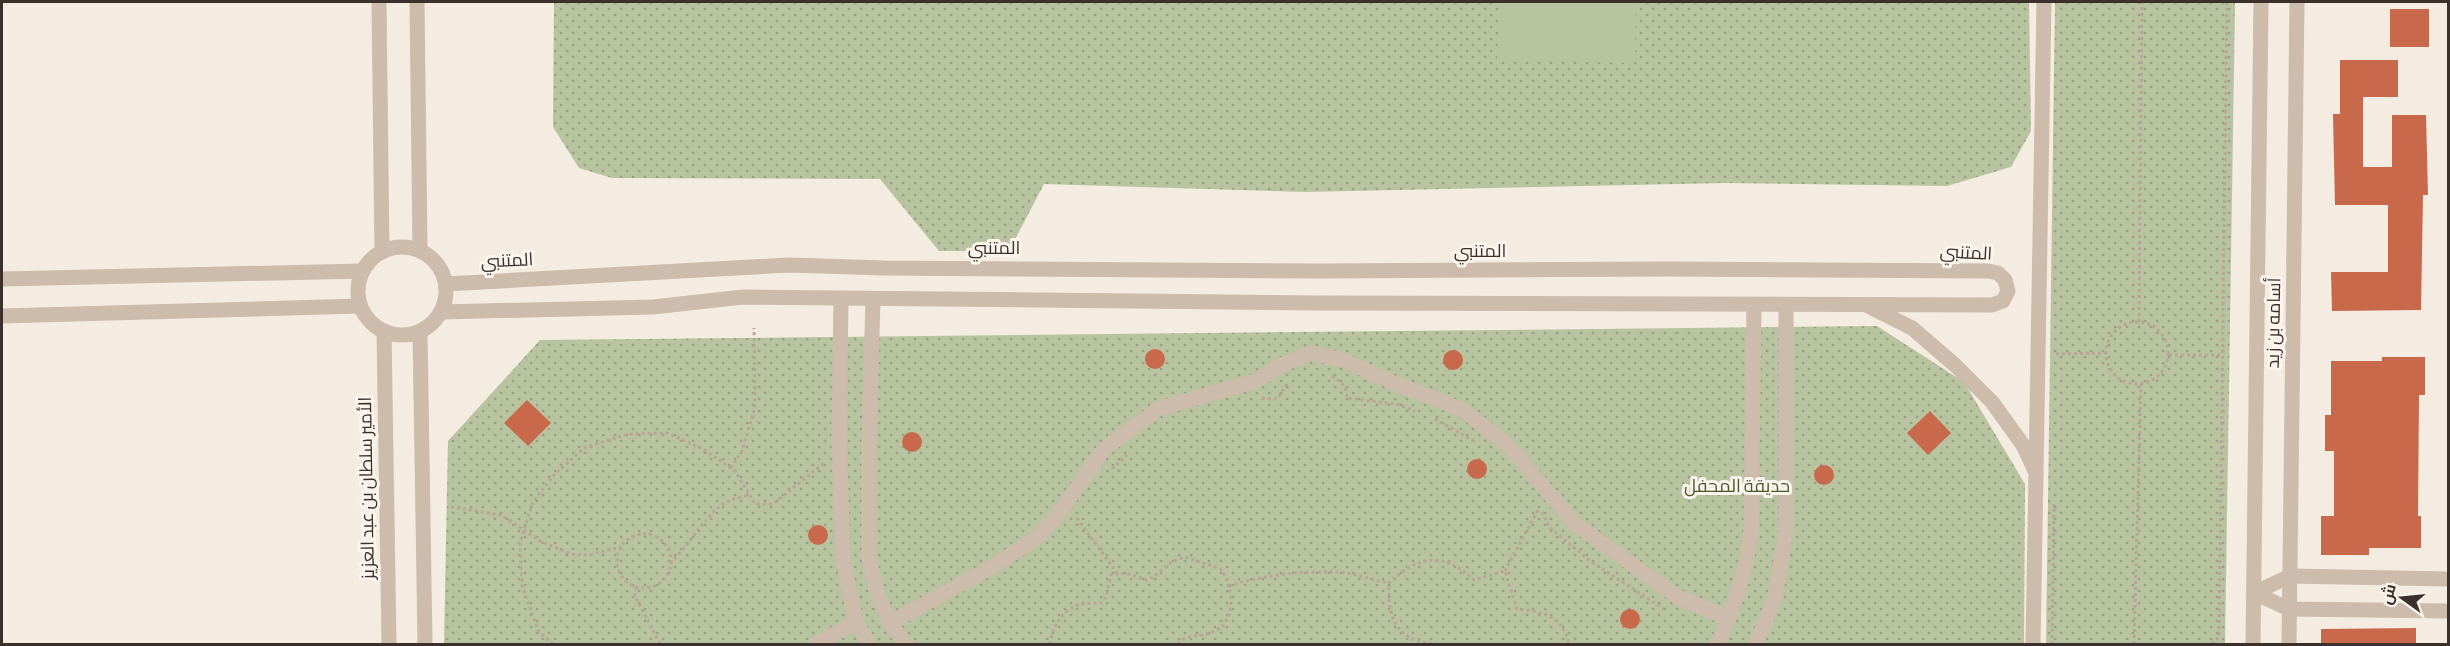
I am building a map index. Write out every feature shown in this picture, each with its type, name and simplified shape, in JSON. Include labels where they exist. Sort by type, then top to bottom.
[{"type":"street","points":[[379,2],[382,252]]},
{"type":"street","points":[[417,2],[420,250]]},
{"type":"street","points":[[2033,645],[2044,2]]},
{"type":"street","name":"أسامه بن زيد","points":[[2253,645],[2261,2]]},
{"type":"street","name":"أسامه بن زيد","points":[[2289,645],[2297,2]]},
{"type":"street","points":[[405,247],[420,250],[437,264],[446,284],[446,298],[441,312],[432,324],[420,332],[406,335],[391,334],[367,319],[360,306],[358,291],[363,271],[367,264],[391,248],[405,247]]},
{"type":"street","name":"المتنبي","points":[[441,312],[652,307],[743,297],[1992,305],[2003,301],[2008,291],[2005,280],[1998,273],[1988,272],[1687,269],[1322,271],[884,268],[789,265],[446,284]]},
{"type":"street","points":[[2,279],[363,271]]},
{"type":"street","points":[[841,299],[840,450],[843,560],[856,622],[869,645]]},
{"type":"street","points":[[873,299],[868,559],[877,592],[890,623],[906,645]]},
{"type":"street","points":[[1717,645],[1729,619],[1749,558],[1754,305]]},
{"type":"street","points":[[1762,643],[1775,598],[1786,530],[1786,305]]},
{"type":"street","points":[[1866,305],[1911,328],[1956,366],[1992,402],[2023,445],[2036,473]]},
{"type":"street","points":[[2,316],[360,306]]},
{"type":"street","name":"الأمير سلطان بن عبد العزيز","points":[[384,331],[388,645]]},
{"type":"street","points":[[420,332],[425,645]]},
{"type":"street","points":[[890,623],[990,568],[1035,539],[1057,516],[1104,449],[1158,409],[1256,381],[1281,365],[1311,353],[1343,360],[1463,410],[1509,446],[1574,523],[1676,596],[1729,619]]},
{"type":"street","points":[[2254,593],[2290,576],[2448,579]]},
{"type":"street","points":[[2254,593],[2289,609],[2448,611]]},
{"type":"street","points":[[816,645],[856,622]]},
{"type":"path","points":[[2139,322],[2142,2]]},
{"type":"path","points":[[2212,645],[2219,637],[2227,2]]},
{"type":"path","points":[[2139,322],[2154,326],[2162,333],[2167,342],[2169,355],[2162,373],[2155,380],[2141,384],[2125,382],[2116,377],[2110,369],[2106,353],[2109,339],[2115,331],[2123,325],[2139,322]]},
{"type":"path","points":[[731,468],[742,451],[755,407],[754,328]]},
{"type":"path","points":[[2055,354],[2106,353]]},
{"type":"path","points":[[2169,355],[2221,355]]},
{"type":"path","points":[[1330,374],[1340,381],[1347,391],[1347,398],[1396,404],[1422,413]]},
{"type":"path","points":[[1255,399],[1277,399],[1291,378]]},
{"type":"path","points":[[2134,645],[2141,384]]},
{"type":"path","points":[[1431,416],[1477,444]]},
{"type":"path","points":[[553,645],[539,632],[522,586],[520,543],[533,502],[553,476],[584,448],[628,434],[668,433],[703,449],[731,468],[754,504],[773,504],[840,450]]},
{"type":"path","points":[[1110,471],[1134,448]]},
{"type":"path","points":[[670,563],[711,515],[728,501],[750,495]]},
{"type":"path","points":[[1535,503],[1549,527],[1590,561],[1671,613]]},
{"type":"path","points":[[451,507],[501,515],[556,549],[571,554],[588,555],[621,548]]},
{"type":"path","points":[[1082,508],[1077,518],[1117,573]]},
{"type":"path","points":[[1438,645],[1423,644],[1407,637],[1396,626],[1388,603],[1389,583],[1413,564],[1426,559],[1458,567],[1474,580],[1505,571],[1539,508]]},
{"type":"path","points":[[636,535],[653,535],[667,547],[670,563],[668,573],[662,581],[645,588],[628,583],[618,570],[617,561],[621,548],[628,539],[636,535]]},
{"type":"path","points":[[1050,645],[1054,628],[1066,611],[1074,605],[1100,603],[1105,599],[1111,575],[1117,573],[1147,580],[1159,573],[1168,563],[1185,556],[1221,569],[1229,586],[1231,604],[1222,627],[1201,636],[1187,638],[1178,645]]},
{"type":"path","points":[[1505,571],[1517,609],[1546,614],[1559,623],[1567,634],[1569,645]]},
{"type":"path","points":[[1229,586],[1282,574],[1339,572],[1389,583]]},
{"type":"path","points":[[636,587],[635,596],[660,645]]},
{"type":"green space","points":[[554,2],[2029,2],[2031,131],[2011,167],[1947,186],[1725,183],[1305,192],[1044,184],[1009,251],[939,251],[880,179],[612,178],[579,168],[553,127]]},
{"type":"green space","points":[[1499,2],[1636,2],[1635,63],[1497,60]]},
{"type":"green space","points":[[2055,2],[2235,2],[2225,644],[2046,644]]},
{"type":"green space","name":"حديقة المحفل","points":[[1877,326],[1964,382],[2025,484],[2024,644],[444,644],[448,441],[540,340]]},
{"type":"building","points":[[2390,9],[2429,9],[2429,47],[2390,47]]},
{"type":"building","points":[[2340,60],[2398,60],[2398,97],[2363,97],[2363,167],[2392,167],[2392,115],[2426,115],[2428,195],[2423,195],[2421,310],[2332,311],[2331,272],[2388,272],[2388,205],[2335,205],[2333,114],[2340,114]]},
{"type":"building","points":[[1151,349],[1159,349],[1165,355],[1165,363],[1159,369],[1151,369],[1145,363],[1145,355]]},
{"type":"building","points":[[1449,350],[1457,350],[1463,356],[1463,364],[1457,370],[1449,370],[1443,364],[1443,356]]},
{"type":"building","points":[[2382,357],[2425,357],[2425,395],[2419,395],[2418,516],[2421,516],[2421,548],[2369,548],[2369,555],[2321,555],[2321,516],[2334,516],[2334,451],[2325,451],[2325,415],[2331,415],[2331,361],[2382,361]]},
{"type":"building","points":[[527,400],[551,423],[528,446],[504,423]]},
{"type":"building","points":[[1930,411],[1951,433],[1928,455],[1907,433]]},
{"type":"building","points":[[908,432],[916,432],[922,438],[922,446],[916,452],[908,452],[902,446],[902,438]]},
{"type":"building","points":[[1473,459],[1481,459],[1487,465],[1487,473],[1481,479],[1473,479],[1467,473],[1467,465]]},
{"type":"building","points":[[1820,465],[1828,465],[1834,471],[1834,479],[1828,485],[1820,485],[1814,479],[1814,471]]},
{"type":"building","points":[[814,525],[822,525],[828,531],[828,539],[822,545],[814,545],[808,539],[808,531]]},
{"type":"building","points":[[1626,609],[1634,609],[1640,615],[1640,623],[1634,629],[1626,629],[1620,623],[1620,615]]},
{"type":"building","points":[[2416,628],[2416,645],[2321,645],[2321,629]]}]
